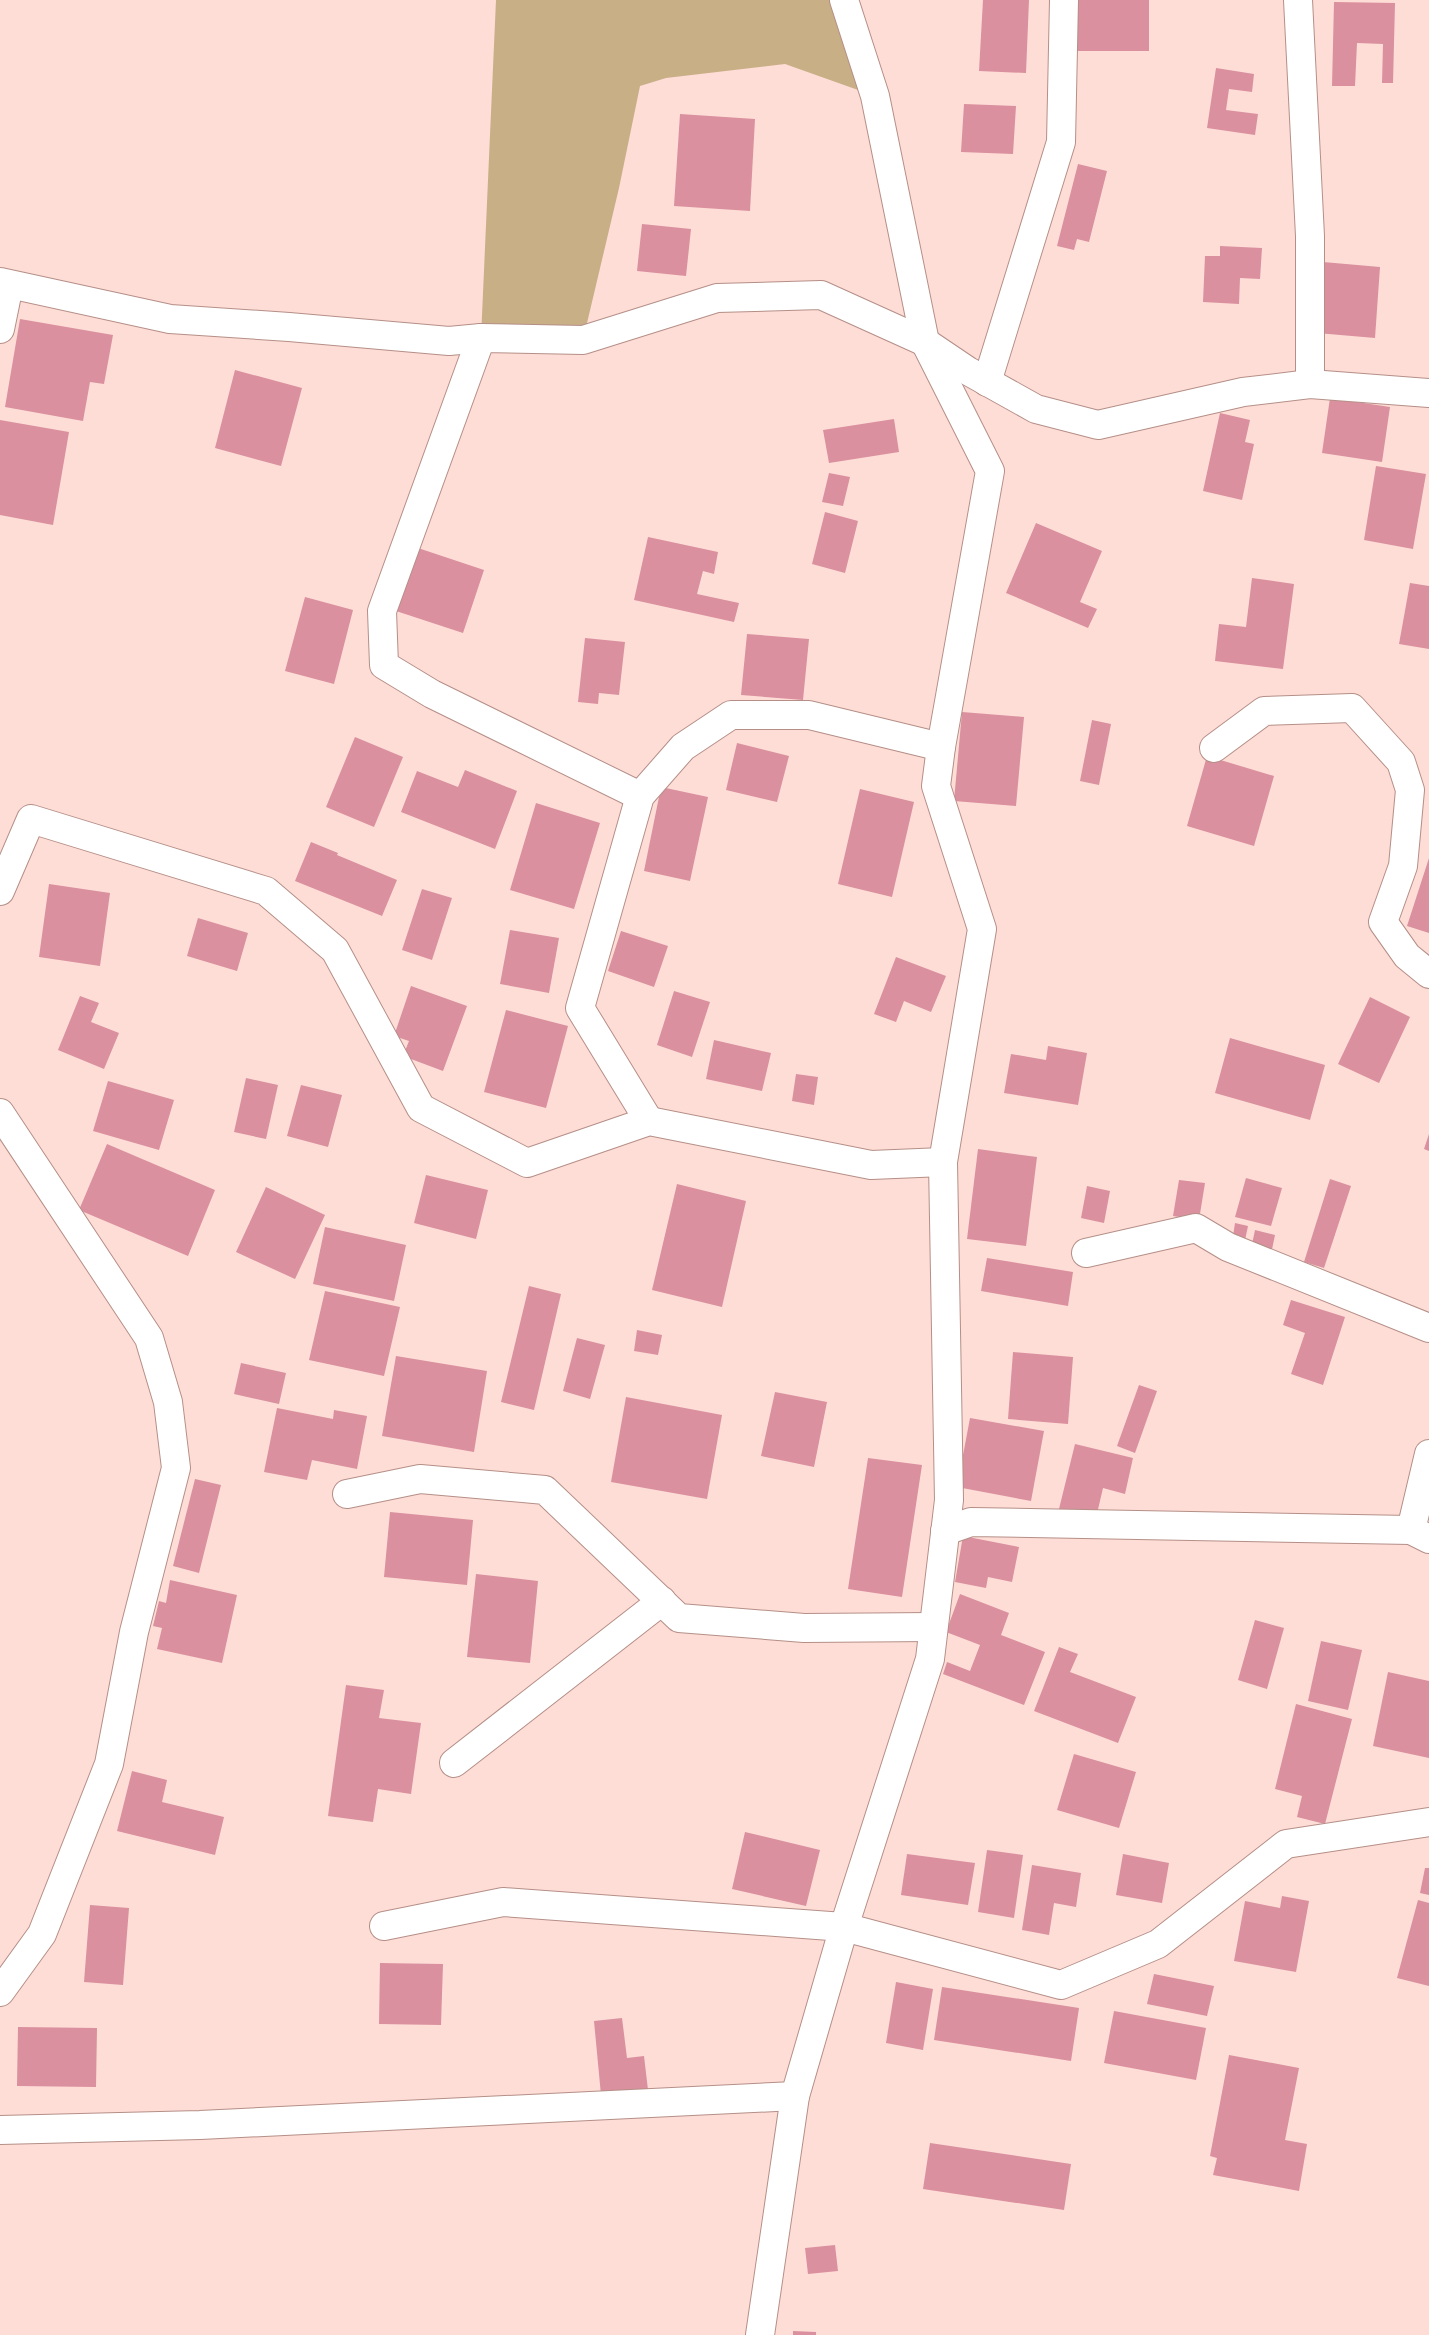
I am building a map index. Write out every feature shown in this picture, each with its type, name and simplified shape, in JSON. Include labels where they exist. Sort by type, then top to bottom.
[{"type":"street","points":[[760,2335],[795,2096],[844,1927],[930,1659],[949,1500],[943,1162],[982,929],[936,786],[941,748],[990,472],[925,342],[875,96],[844,0]]},
{"type":"street","points":[[987,382],[1061,142],[1064,0]]},
{"type":"street","points":[[1298,0],[1310,236],[1310,384]]},
{"type":"street","points":[[0,329],[5,284],[170,319],[289,326],[449,341],[482,338],[583,340],[717,298],[821,295],[925,342],[987,382],[1036,409],[1098,425],[1243,392],[1310,384],[1429,393]]},
{"type":"street","points":[[482,338],[382,611],[384,665],[432,694],[640,796]]},
{"type":"street","points":[[1214,748],[1264,711],[1352,708],[1401,762],[1410,790],[1403,866],[1383,922],[1407,956],[1429,974]]},
{"type":"street","points":[[649,1121],[580,1008],[640,796],[683,747],[731,715],[809,715],[941,748]]},
{"type":"street","points":[[0,890],[31,819],[266,890],[335,950],[421,1108],[527,1164],[649,1121],[871,1165],[943,1162]]},
{"type":"street","points":[[0,1113],[149,1338],[168,1402],[176,1468],[134,1632],[109,1764],[42,1934],[0,1992]]},
{"type":"street","points":[[1086,1253],[1196,1228],[1228,1247],[1429,1328]]},
{"type":"street","points":[[946,1531],[970,1522],[1420,1534],[1429,1454]]},
{"type":"street","points":[[347,1494],[420,1479],[545,1490],[679,1618],[804,1628],[933,1627]]},
{"type":"street","points":[[454,1762],[662,1601]]},
{"type":"street","points":[[384,1926],[503,1902],[844,1927],[1061,1985],[1158,1944],[1286,1844],[1429,1822]]},
{"type":"street","points":[[0,2130],[200,2125],[795,2096]]},
{"type":"shaded area","points":[[496,0],[844,0],[875,96],[785,64],[666,78],[640,86],[619,188],[583,340],[481,338]]},
{"type":"building","points":[[983,0],[1029,0],[1026,73],[979,71]]},
{"type":"building","points":[[1077,0],[1149,0],[1149,51],[1077,51]]},
{"type":"building","points":[[1334,2],[1395,3],[1393,83],[1382,83],[1383,44],[1357,43],[1355,86],[1332,86]]},
{"type":"building","points":[[1216,68],[1254,74],[1252,92],[1229,89],[1226,110],[1258,114],[1255,135],[1207,128]]},
{"type":"building","points":[[964,104],[1016,106],[1013,154],[961,152]]},
{"type":"building","points":[[680,114],[755,119],[750,211],[674,206]]},
{"type":"building","points":[[1078,164],[1107,171],[1089,242],[1077,239],[1074,250],[1057,246]]},
{"type":"building","points":[[642,224],[691,229],[686,276],[637,271]]},
{"type":"building","points":[[1220,246],[1262,248],[1260,279],[1240,278],[1239,304],[1203,302],[1205,256],[1220,256]]},
{"type":"building","points":[[1323,262],[1380,267],[1375,338],[1317,333]]},
{"type":"building","points":[[20,319],[113,335],[104,384],[90,382],[83,421],[5,407]]},
{"type":"building","points":[[235,370],[302,388],[281,466],[215,448]]},
{"type":"building","points":[[1330,398],[1390,407],[1382,462],[1322,453]]},
{"type":"building","points":[[1220,413],[1250,420],[1245,442],[1254,444],[1242,500],[1203,491]]},
{"type":"building","points":[[894,419],[899,452],[829,463],[823,430]]},
{"type":"building","points":[[0,420],[69,432],[53,525],[0,515]]},
{"type":"building","points":[[1376,466],[1426,474],[1413,549],[1364,540]]},
{"type":"building","points":[[829,473],[850,477],[843,506],[822,502]]},
{"type":"building","points":[[825,512],[858,521],[845,573],[812,564]]},
{"type":"building","points":[[1036,523],[1102,551],[1080,602],[1097,609],[1088,628],[1006,593]]},
{"type":"building","points":[[648,537],[718,552],[714,574],[703,571],[697,594],[739,603],[734,622],[634,600]]},
{"type":"building","points":[[418,548],[484,570],[463,633],[396,611]]},
{"type":"building","points":[[1252,578],[1294,584],[1283,669],[1215,661],[1219,624],[1246,627]]},
{"type":"building","points":[[1410,583],[1429,586],[1429,649],[1399,644]]},
{"type":"building","points":[[305,597],[353,610],[334,684],[285,671]]},
{"type":"building","points":[[747,634],[809,639],[803,700],[741,695]]},
{"type":"building","points":[[585,638],[625,642],[619,695],[599,693],[598,704],[578,702]]},
{"type":"building","points":[[962,712],[1024,717],[1016,806],[954,801]]},
{"type":"building","points":[[1092,720],[1111,724],[1099,785],[1080,781]]},
{"type":"building","points":[[355,737],[403,757],[374,827],[326,807]]},
{"type":"building","points":[[737,743],[789,756],[777,802],[726,790]]},
{"type":"building","points":[[1207,756],[1274,776],[1254,846],[1187,826]]},
{"type":"building","points":[[465,770],[517,791],[495,849],[401,812],[417,771],[458,787]]},
{"type":"building","points":[[661,787],[708,797],[690,881],[644,871]]},
{"type":"building","points":[[860,789],[914,802],[892,897],[838,884]]},
{"type":"building","points":[[536,803],[600,823],[574,909],[510,890]]},
{"type":"building","points":[[311,842],[397,880],[382,916],[295,881]]},
{"type":"building","points":[[1429,858],[1429,933],[1407,926]]},
{"type":"building","points":[[49,884],[110,893],[100,966],[39,957]]},
{"type":"building","points":[[422,889],[452,898],[432,960],[402,950]]},
{"type":"building","points":[[198,918],[248,933],[237,971],[187,956]]},
{"type":"building","points":[[510,930],[559,938],[549,993],[500,984]]},
{"type":"building","points":[[621,931],[668,946],[654,987],[608,971]]},
{"type":"building","points":[[896,957],[946,976],[931,1012],[904,1001],[896,1022],[874,1014]]},
{"type":"building","points":[[411,986],[467,1006],[443,1071],[403,1056],[409,1041],[394,1036]]},
{"type":"building","points":[[674,991],[710,1002],[692,1057],[657,1045]]},
{"type":"building","points":[[80,996],[99,1003],[91,1022],[119,1033],[104,1069],[58,1050]]},
{"type":"building","points":[[1370,997],[1410,1017],[1379,1083],[1338,1064]]},
{"type":"building","points":[[506,1010],[568,1026],[546,1108],[484,1092]]},
{"type":"building","points":[[1230,1038],[1325,1065],[1310,1120],[1215,1093]]},
{"type":"building","points":[[714,1040],[771,1053],[762,1091],[706,1079]]},
{"type":"building","points":[[1048,1046],[1087,1053],[1078,1105],[1004,1093],[1011,1054],[1046,1060]]},
{"type":"building","points":[[796,1074],[818,1077],[814,1105],[792,1101]]},
{"type":"building","points":[[246,1078],[278,1085],[266,1139],[234,1132]]},
{"type":"building","points":[[108,1081],[174,1100],[159,1150],[93,1131]]},
{"type":"building","points":[[301,1085],[342,1095],[328,1147],[287,1136]]},
{"type":"building","points":[[1429,1134],[1429,1151],[1424,1149]]},
{"type":"building","points":[[107,1144],[215,1190],[188,1256],[79,1210]]},
{"type":"building","points":[[978,1149],[1037,1157],[1026,1246],[967,1239]]},
{"type":"building","points":[[426,1175],[488,1190],[476,1239],[414,1223]]},
{"type":"building","points":[[1246,1178],[1282,1188],[1271,1226],[1235,1217]]},
{"type":"building","points":[[1330,1179],[1351,1186],[1324,1268],[1304,1262]]},
{"type":"building","points":[[1179,1180],[1205,1183],[1199,1220],[1173,1216]]},
{"type":"building","points":[[677,1184],[746,1201],[722,1307],[652,1290]]},
{"type":"building","points":[[1087,1186],[1110,1191],[1104,1223],[1081,1218]]},
{"type":"building","points":[[266,1187],[325,1215],[295,1279],[236,1252]]},
{"type":"building","points":[[1235,1223],[1248,1226],[1244,1245],[1232,1243]]},
{"type":"building","points":[[325,1227],[406,1245],[394,1301],[313,1284]]},
{"type":"building","points":[[1255,1230],[1275,1235],[1270,1259],[1250,1254]]},
{"type":"building","points":[[987,1258],[1073,1272],[1068,1306],[981,1291]]},
{"type":"building","points":[[529,1286],[561,1294],[534,1410],[501,1402]]},
{"type":"building","points":[[325,1291],[400,1307],[384,1376],[309,1360]]},
{"type":"building","points":[[1291,1300],[1345,1317],[1323,1385],[1291,1374],[1305,1333],[1283,1325]]},
{"type":"building","points":[[637,1330],[662,1335],[658,1355],[634,1351]]},
{"type":"building","points":[[577,1338],[605,1345],[590,1399],[563,1391]]},
{"type":"building","points":[[1013,1352],[1073,1357],[1068,1424],[1008,1419]]},
{"type":"building","points":[[396,1356],[487,1371],[474,1452],[382,1436]]},
{"type":"building","points":[[241,1363],[286,1373],[279,1404],[234,1394]]},
{"type":"building","points":[[1139,1385],[1157,1391],[1135,1453],[1117,1446]]},
{"type":"building","points":[[775,1392],[827,1402],[814,1467],[761,1456]]},
{"type":"building","points":[[626,1397],[722,1415],[707,1499],[611,1482]]},
{"type":"building","points":[[277,1408],[333,1419],[334,1410],[367,1416],[357,1469],[312,1460],[307,1480],[264,1472]]},
{"type":"building","points":[[970,1418],[1044,1431],[1031,1501],[957,1487]]},
{"type":"building","points":[[1075,1444],[1133,1458],[1125,1494],[1103,1488],[1096,1518],[1059,1509]]},
{"type":"building","points":[[868,1458],[922,1465],[902,1597],[848,1589]]},
{"type":"building","points":[[195,1479],[221,1485],[199,1573],[173,1566]]},
{"type":"building","points":[[390,1512],[473,1520],[467,1585],[384,1577]]},
{"type":"building","points":[[963,1536],[1019,1547],[1012,1582],[988,1577],[986,1588],[955,1582]]},
{"type":"building","points":[[476,1574],[538,1581],[530,1663],[467,1657]]},
{"type":"building","points":[[170,1580],[237,1595],[222,1663],[157,1649],[162,1628],[153,1626],[159,1601],[166,1603]]},
{"type":"building","points":[[960,1594],[1009,1613],[1001,1635],[1045,1652],[1024,1705],[943,1674],[947,1662],[970,1671],[980,1645],[946,1632]]},
{"type":"building","points":[[1255,1620],[1284,1628],[1267,1689],[1238,1680]]},
{"type":"building","points":[[1321,1641],[1362,1650],[1348,1710],[1308,1701]]},
{"type":"building","points":[[1059,1647],[1078,1654],[1070,1672],[1136,1697],[1118,1743],[1034,1711]]},
{"type":"building","points":[[1388,1672],[1429,1681],[1429,1758],[1373,1746]]},
{"type":"building","points":[[346,1685],[384,1690],[379,1718],[421,1723],[411,1794],[378,1789],[373,1822],[328,1816]]},
{"type":"building","points":[[1296,1704],[1352,1719],[1325,1824],[1297,1817],[1302,1796],[1275,1789]]},
{"type":"building","points":[[1074,1754],[1136,1772],[1119,1828],[1057,1810]]},
{"type":"building","points":[[132,1771],[167,1780],[162,1802],[224,1817],[215,1855],[117,1831]]},
{"type":"building","points":[[745,1832],[820,1850],[806,1906],[732,1889]]},
{"type":"building","points":[[987,1850],[1023,1855],[1014,1918],[978,1912]]},
{"type":"building","points":[[907,1854],[975,1863],[968,1905],[901,1895]]},
{"type":"building","points":[[1123,1854],[1169,1863],[1162,1903],[1116,1895]]},
{"type":"building","points":[[1032,1865],[1081,1873],[1076,1907],[1054,1903],[1049,1935],[1022,1930]]},
{"type":"building","points":[[1425,1868],[1429,1868],[1429,1895],[1420,1893]]},
{"type":"building","points":[[1282,1896],[1309,1901],[1296,1972],[1234,1961],[1245,1901],[1280,1908]]},
{"type":"building","points":[[1418,1900],[1429,1903],[1429,1986],[1397,1978]]},
{"type":"building","points":[[90,1905],[129,1908],[123,1985],[84,1982]]},
{"type":"building","points":[[380,1963],[443,1964],[441,2025],[379,2024]]},
{"type":"building","points":[[1154,1974],[1214,1986],[1207,2016],[1147,2004]]},
{"type":"building","points":[[896,1982],[933,1989],[923,2050],[886,2043]]},
{"type":"building","points":[[942,1987],[1079,2008],[1071,2061],[934,2040]]},
{"type":"building","points":[[1114,2011],[1206,2028],[1196,2080],[1104,2063]]},
{"type":"building","points":[[622,2018],[627,2058],[644,2056],[648,2090],[601,2095],[594,2021]]},
{"type":"building","points":[[18,2027],[97,2028],[96,2087],[17,2086]]},
{"type":"building","points":[[1229,2055],[1299,2068],[1285,2140],[1307,2144],[1299,2191],[1213,2175],[1217,2158],[1210,2156]]},
{"type":"building","points":[[930,2143],[1071,2164],[1064,2210],[923,2189]]},
{"type":"building","points":[[835,2245],[838,2271],[808,2274],[805,2248]]},
{"type":"building","points":[[793,2331],[816,2332],[816,2335],[793,2335]]}]
